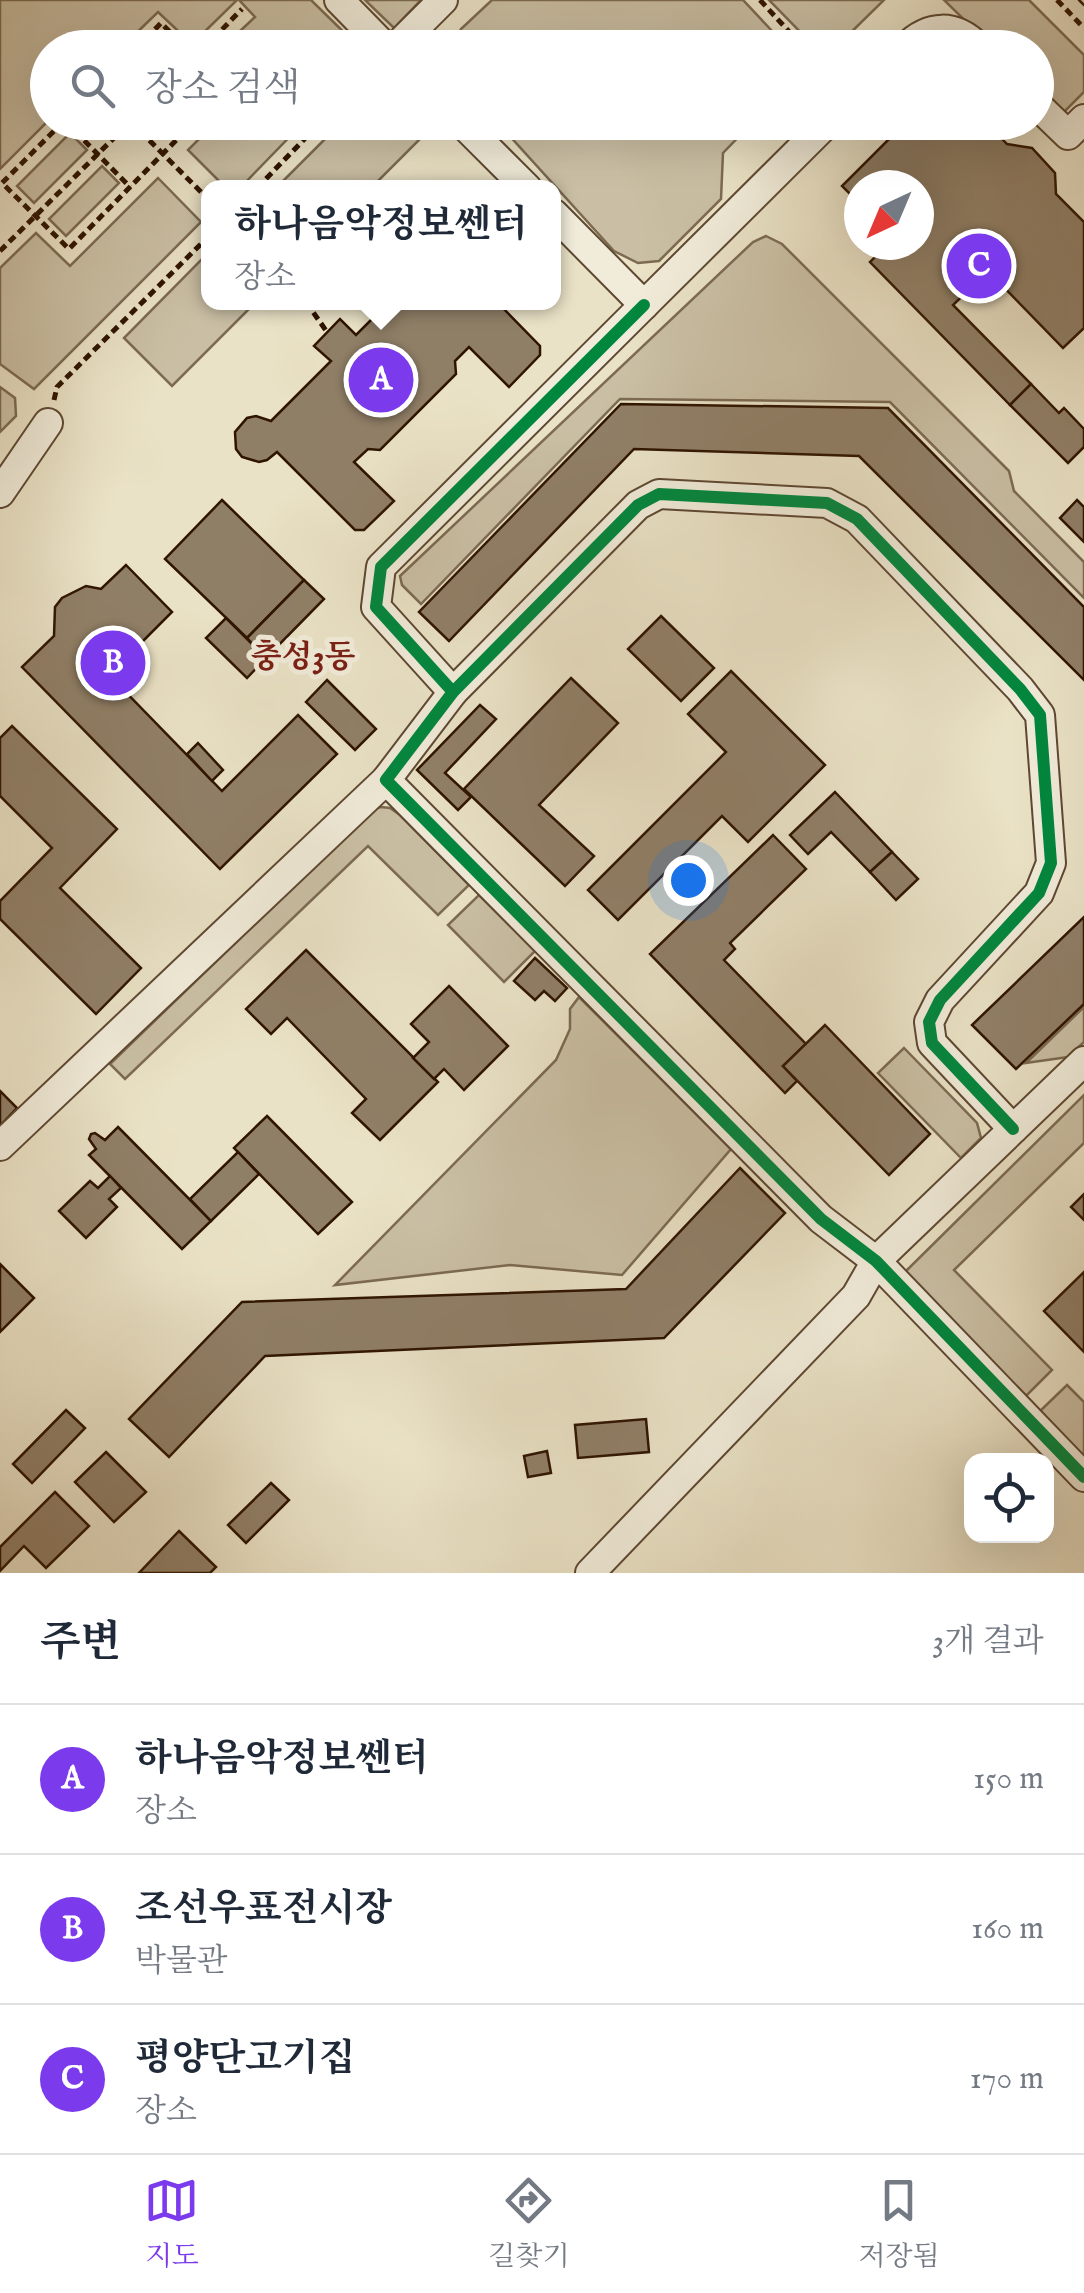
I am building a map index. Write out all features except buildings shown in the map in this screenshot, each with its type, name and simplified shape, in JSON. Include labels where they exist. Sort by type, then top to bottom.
[{"type":"street","points":[[338,0],[368,30]]},
{"type":"street","points":[[414,30],[443,0]]},
{"type":"street","points":[[1054,121],[1068,135],[1084,119]]},
{"type":"street","points":[[479,140],[518,180]]},
{"type":"street","points":[[453,692],[376,607],[381,567],[810,140]]},
{"type":"street","points":[[561,221],[644,305]]},
{"type":"street","points":[[0,494],[48,423]]},
{"type":"street","points":[[0,1146],[386,780],[453,692],[638,504],[659,494],[827,503],[857,519],[1020,689],[1040,715],[1052,863],[1039,894],[940,1000],[930,1022],[932,1043],[1013,1129]]},
{"type":"street","points":[[386,780],[821,1220],[876,1261],[1084,1477]]},
{"type":"street","points":[[590,1573],[856,1296],[876,1261],[1084,1060]]},
{"type":"path","points":[[760,0],[788,30]]},
{"type":"path","points":[[1057,0],[1084,28]]},
{"type":"path","points":[[221,30],[242,8]]},
{"type":"path","points":[[46,140],[2,184],[69,249],[177,140]]},
{"type":"path","points":[[83,140],[130,187]]},
{"type":"path","points":[[0,252],[112,140]]},
{"type":"path","points":[[149,140],[201,192]]},
{"type":"path","points":[[266,180],[305,140]]},
{"type":"path","points":[[48,423],[56,387],[201,244]]},
{"type":"path","points":[[312,310],[328,332]]},
{"type":"shaded area","points":[[0,0],[237,0],[206,30],[177,30],[158,12],[139,30],[30,30],[30,139],[0,169]]},
{"type":"shaded area","points":[[239,0],[311,0],[342,30],[241,30],[255,17]]},
{"type":"shaded area","points":[[365,0],[421,0],[394,28]]},
{"type":"shaded area","points":[[492,0],[743,0],[771,30],[461,30]]},
{"type":"shaded area","points":[[769,0],[884,0],[853,30],[798,30]]},
{"type":"shaded area","points":[[944,0],[1029,0],[1084,55],[1084,92],[1060,116],[1054,110],[1054,30],[975,30]]},
{"type":"shaded area","points":[[63,140],[77,140],[87,150],[34,203],[17,186]]},
{"type":"shaded area","points":[[198,140],[287,140],[248,180],[218,180],[188,150]]},
{"type":"shaded area","points":[[324,140],[419,140],[379,180],[284,180]]},
{"type":"shaded area","points":[[513,140],[736,140],[723,153],[721,199],[659,261],[638,263],[614,251],[561,193],[561,180],[550,180]]},
{"type":"shaded area","points":[[102,166],[119,183],[66,236],[49,219]]},
{"type":"shaded area","points":[[158,178],[201,222],[34,389],[0,364],[0,268],[36,233],[70,266]]},
{"type":"shaded area","points":[[766,236],[782,244],[1009,471],[1014,491],[1084,562],[1084,598],[890,402],[620,399],[421,604],[402,585],[400,576],[753,242]]},
{"type":"shaded area","points":[[201,260],[201,310],[248,310],[172,386],[124,338]]},
{"type":"shaded area","points":[[0,387],[15,398],[16,416],[0,432]]},
{"type":"shaded area","points":[[381,807],[400,815],[469,885],[438,915],[368,846],[125,1079],[110,1064],[374,809]]},
{"type":"shaded area","points":[[479,895],[535,951],[504,982],[448,925]]},
{"type":"shaded area","points":[[579,997],[731,1149],[622,1275],[510,1265],[335,1285],[556,1060],[570,1029],[570,1009]]},
{"type":"shaded area","points":[[1084,1007],[1084,1042],[1068,1057],[1026,1063]]},
{"type":"shaded area","points":[[904,1048],[977,1123],[981,1138],[961,1158],[878,1073]]},
{"type":"shaded area","points":[[1084,1095],[1084,1143],[954,1270],[1052,1370],[1025,1397],[907,1277],[906,1271]]},
{"type":"shaded area","points":[[1067,1385],[1084,1402],[1084,1456],[1039,1412]]},
{"type":"tram line","points":[[1079,0],[1084,5]]},
{"type":"cycle path","points":[[644,305],[381,567],[376,607],[453,692],[386,780],[821,1219],[876,1261],[1084,1477]]},
{"type":"cycle path","points":[[453,692],[638,505],[659,494],[827,503],[857,519],[1020,689],[1040,715],[1051,863],[1039,893],[940,1000],[929,1022],[932,1043],[1013,1129]]},
{"type":"place","name":"평양단고기집","points":[[979,266]]},
{"type":"place","name":"하나음악정보쎈터","points":[[381,380]]},
{"type":"place","name":"조선우표전시장","points":[[113,663]]},
{"type":"district","name":"충성3동","points":[[303,656]]}]
